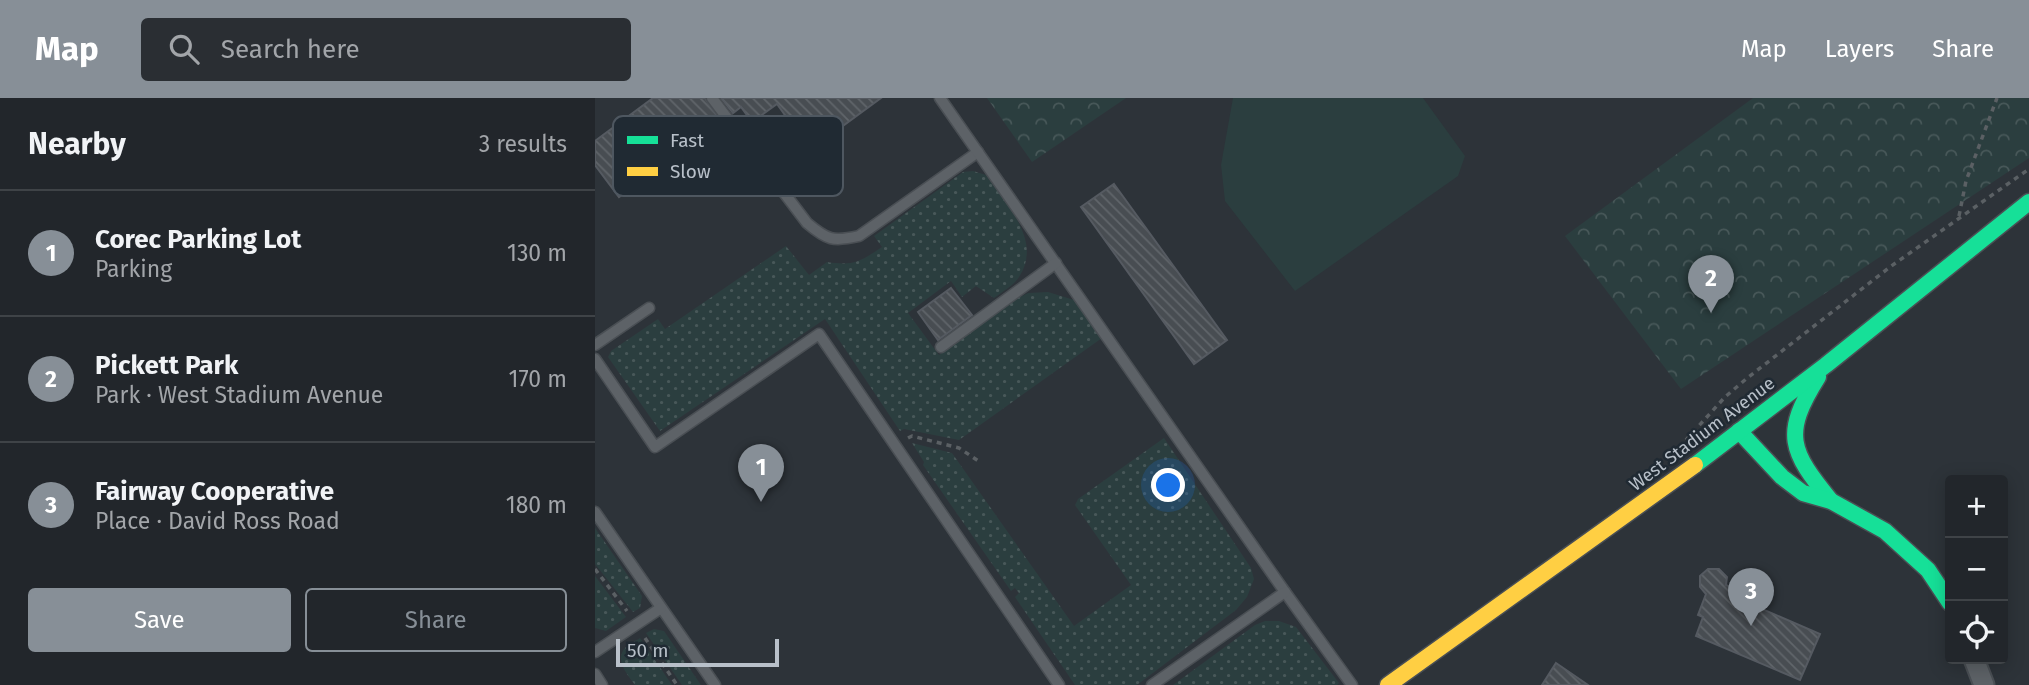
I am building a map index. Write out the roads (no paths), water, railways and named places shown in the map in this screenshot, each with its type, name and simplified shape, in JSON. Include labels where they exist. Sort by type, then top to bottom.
[{"type":"street","name":"West Stadium Avenue","points":[[1388,685],[1739,431],[2029,202]]},
{"type":"street","points":[[1825,365],[1802,401],[1794,428],[1795,449],[1803,466],[1831,501]]},
{"type":"street","points":[[1739,431],[1782,477],[1803,493],[1831,501],[1885,531],[1928,570],[1949,601]]},
{"type":"street","points":[[1977,664],[1984,685]]},
{"type":"lane","points":[[712,98],[726,116]]},
{"type":"lane","points":[[940,98],[1352,685]]},
{"type":"lane","points":[[786,196],[807,223],[823,236],[842,240],[859,236],[978,152]]},
{"type":"lane","points":[[941,347],[1056,263]]},
{"type":"lane","points":[[595,345],[649,308]]},
{"type":"lane","points":[[595,359],[655,447],[819,334],[1059,685]]},
{"type":"lane","points":[[595,512],[715,685]]},
{"type":"lane","points":[[1152,685],[1285,592]]},
{"type":"lane","points":[[595,652],[661,608]]},
{"type":"lane","points":[[595,674],[602,685]]},
{"type":"place","name":"Pickett Park","points":[[1711,313]]},
{"type":"place","name":"Corec Parking Lot","points":[[761,502]]},
{"type":"place","name":"Fairway Cooperative","points":[[1751,626]]}]
